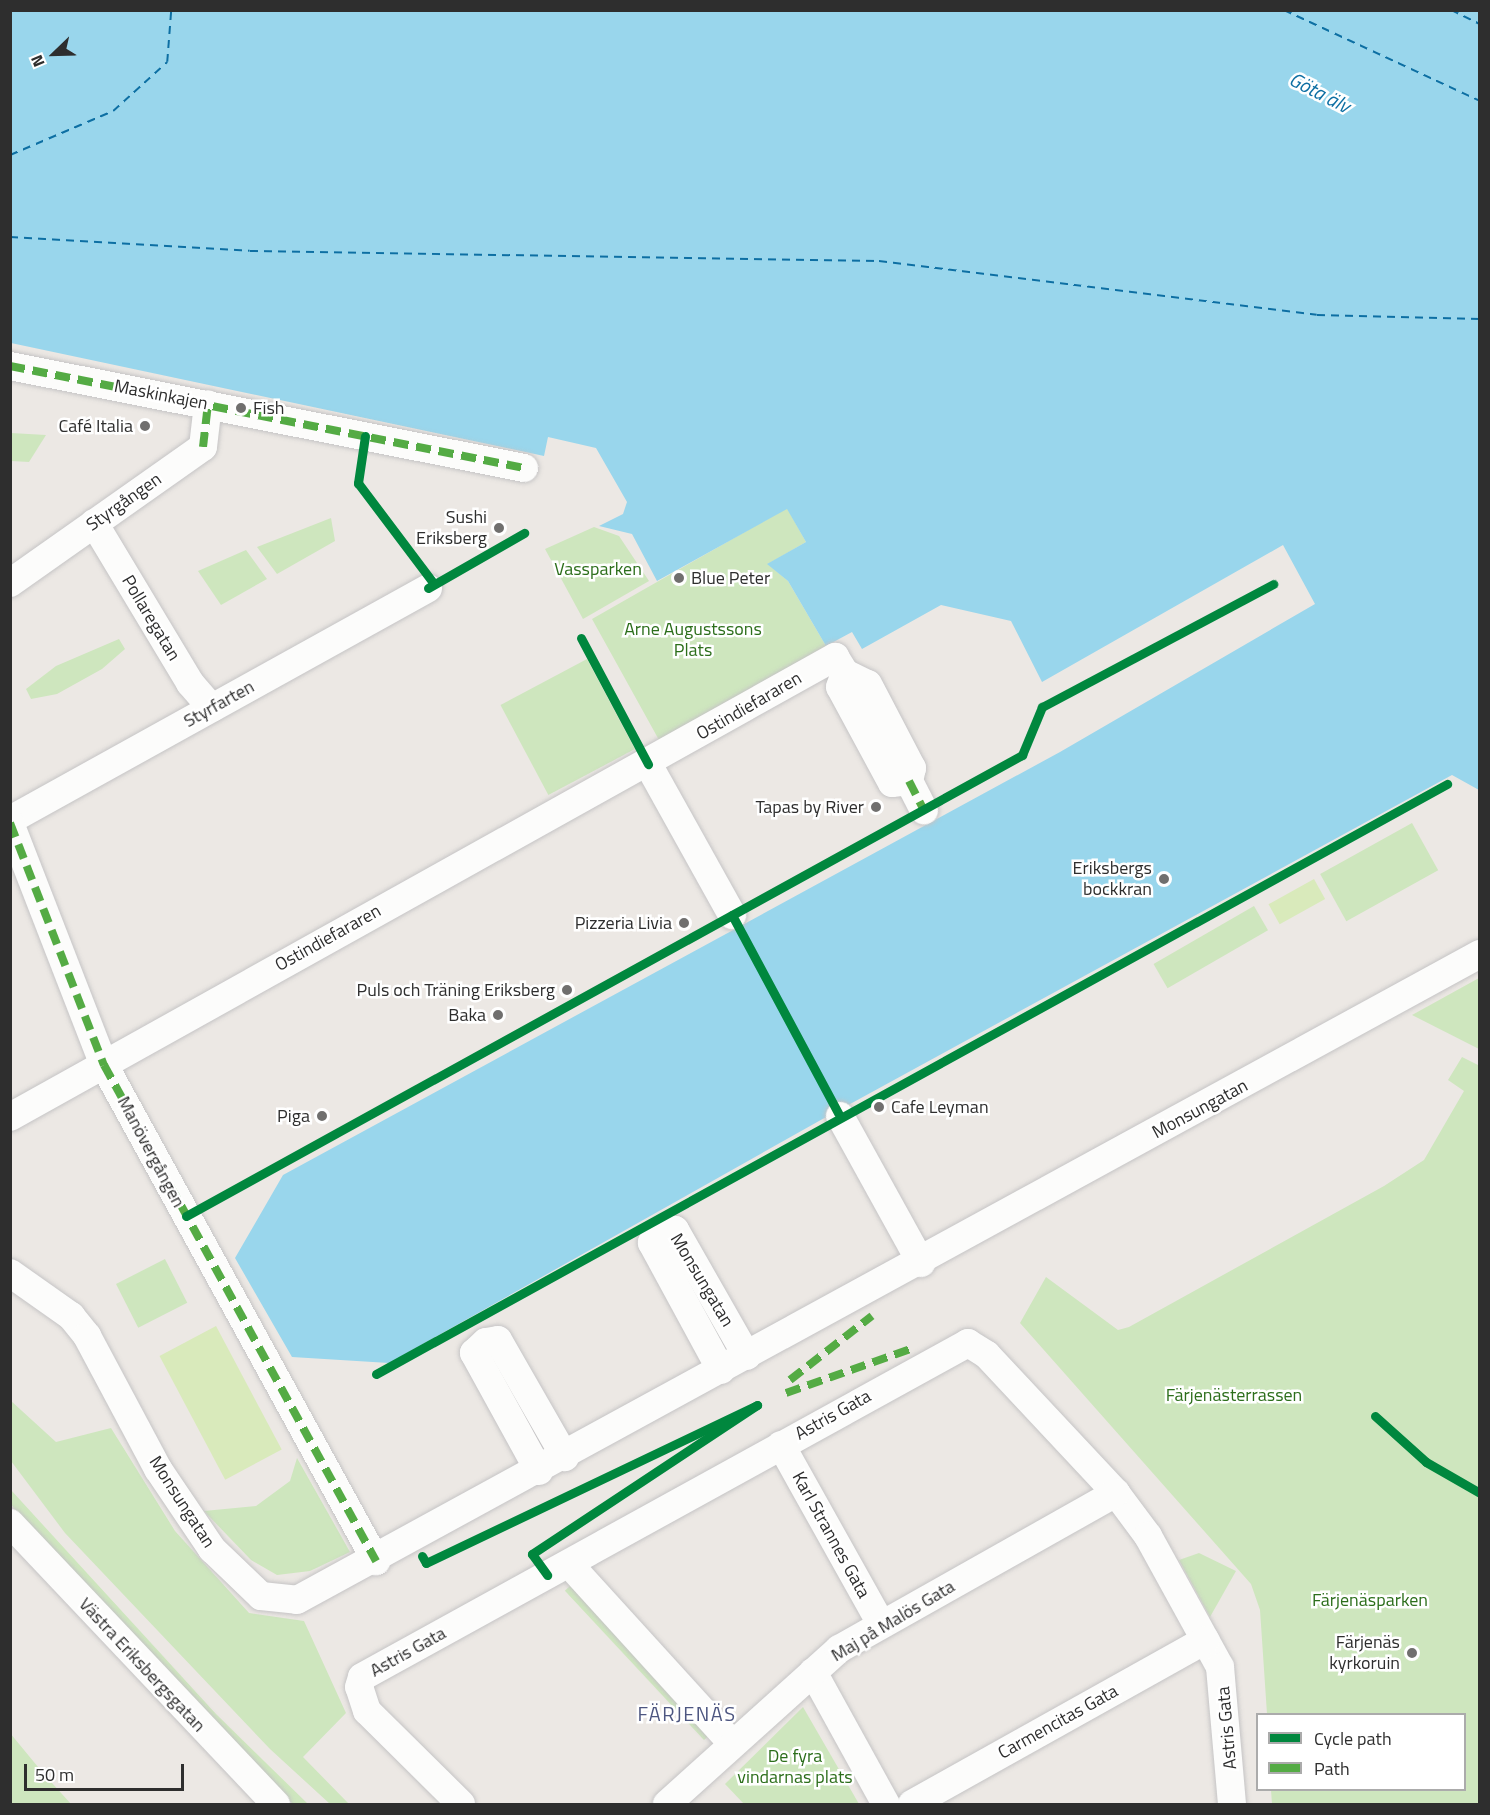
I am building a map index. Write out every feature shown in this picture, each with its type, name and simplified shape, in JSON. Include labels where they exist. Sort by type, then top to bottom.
[{"type":"street","name":"Maskinkajen","points":[[10,366],[524,468]]},
{"type":"street","name":"Styrgången","points":[[10,583],[203,447],[208,404]]},
{"type":"street","name":"Pollaregatan","points":[[94,523],[190,683],[212,708]]},
{"type":"street","name":"Styrfarten","points":[[10,822],[428,588]]},
{"type":"street","name":"Ostindiefararen","points":[[10,1117],[648,764],[834,657],[845,673],[840,687],[892,783],[909,782],[924,810]]},
{"type":"street","points":[[648,764],[732,915]]},
{"type":"street","name":"Manövergången","points":[[10,822],[104,1065],[376,1561]]},
{"type":"street","name":"Monsungatan","points":[[10,1274],[71,1316],[87,1336],[186,1514],[212,1549],[261,1596],[297,1600],[376,1561],[1479,954]]},
{"type":"street","points":[[840,1116],[921,1263]]},
{"type":"street","name":"Monsungatan","points":[[721,1370],[652,1243],[667,1229],[675,1230],[747,1356]]},
{"type":"street","points":[[538,1471],[474,1353],[486,1342],[498,1340],[565,1456]]},
{"type":"street","name":"Astris Gata","points":[[461,1804],[367,1711],[359,1687],[362,1677],[569,1564],[781,1444],[968,1343],[987,1355],[1116,1493],[1148,1536],[1205,1640],[1226,1688],[1233,1804]]},
{"type":"street","name":"Karl Strannes Gata","points":[[781,1444],[881,1624]]},
{"type":"street","name":"Maj på Malös Gata","points":[[667,1804],[731,1742],[813,1672],[881,1624],[1116,1493]]},
{"type":"street","name":"Västra Eriksbergsgatan","points":[[10,1523],[276,1804]]},
{"type":"street","points":[[569,1564],[731,1742]]},
{"type":"street","name":"Carmencitas Gata","points":[[912,1804],[1205,1640]]},
{"type":"street","points":[[813,1672],[886,1804]]},
{"type":"green space","points":[[11,433],[46,435],[29,462],[11,461]]},
{"type":"green space","name":"Arne Augustssons Plats","points":[[787,508],[806,542],[768,564],[788,581],[826,646],[659,740],[592,619]]},
{"type":"green space","points":[[331,518],[335,541],[277,574],[257,547]]},
{"type":"green space","name":"Vassparken","points":[[594,527],[619,536],[649,581],[583,619],[545,549]]},
{"type":"green space","points":[[246,550],[267,579],[221,605],[198,571]]},
{"type":"green space","points":[[119,639],[125,649],[102,669],[57,694],[31,699],[26,689],[56,666]]},
{"type":"green space","points":[[587,659],[635,749],[548,795],[500,705]]},
{"type":"green space","points":[[1412,823],[1438,870],[1346,921],[1320,874]]},
{"type":"green space","points":[[1314,879],[1325,899],[1280,924],[1269,904]]},
{"type":"green space","points":[[1254,906],[1268,930],[1168,988],[1154,964]]},
{"type":"green space","points":[[1479,978],[1479,1049],[1412,1015]]},
{"type":"green space","points":[[1462,1057],[1480,1066],[1479,1804],[1272,1804],[1271,1791],[1466,1791],[1466,1713],[1267,1713],[1260,1610],[1251,1584],[1020,1323],[1046,1277],[1118,1330],[1129,1327],[1384,1186],[1424,1160],[1464,1091],[1448,1080]]},
{"type":"green space","points":[[165,1259],[187,1303],[138,1328],[116,1284]]},
{"type":"green space","points":[[216,1326],[282,1450],[225,1480],[159,1356]]},
{"type":"green space","points":[[10,1400],[56,1442],[111,1428],[175,1531],[249,1613],[304,1621],[346,1713],[303,1757],[349,1804],[330,1804],[270,1749],[65,1533],[11,1461]]},
{"type":"green space","points":[[297,1458],[350,1552],[310,1571],[277,1575],[251,1560],[204,1511],[256,1506],[290,1481]]},
{"type":"green space","points":[[11,1490],[216,1714],[308,1804],[293,1804],[265,1777],[18,1514],[11,1504]]},
{"type":"green space","points":[[1199,1553],[1236,1571],[1210,1617],[1179,1560]]},
{"type":"green space","points":[[570,1586],[709,1735],[704,1740],[565,1591]]},
{"type":"green space","name":"De fyra vindarnas plats","points":[[803,1707],[859,1804],[744,1804],[725,1784]]},
{"type":"green space","points":[[10,1733],[43,1773],[71,1804],[11,1804]]},
{"type":"water","name":"Göta älv","points":[[11,11],[1479,11],[1479,790],[1452,775],[819,1121],[389,1363],[292,1357],[235,1258],[283,1175],[1060,752],[1315,604],[1283,545],[1042,682],[1011,621],[941,605],[862,649],[852,632],[826,646],[788,581],[767,564],[806,542],[787,509],[657,581],[632,534],[599,526],[623,514],[627,502],[596,448],[548,437],[544,456],[11,343]]},
{"type":"ferry route","points":[[10,155],[113,111],[167,62],[171,10]]},
{"type":"ferry route","points":[[1284,10],[1480,101]]},
{"type":"ferry route","points":[[1451,10],[1480,24]]},
{"type":"ferry route","points":[[10,237],[250,251],[879,261],[1317,315],[1480,319]]},
{"type":"marked path","points":[[10,366],[524,468]]},
{"type":"marked path","points":[[203,447],[208,404]]},
{"type":"marked path","points":[[909,781],[924,810]]},
{"type":"marked path","points":[[10,823],[104,1065],[376,1561]]},
{"type":"marked path","points":[[790,1380],[872,1316]]},
{"type":"marked path","points":[[786,1393],[910,1349]]},
{"type":"cycle path","points":[[365,436],[358,483],[434,584]]},
{"type":"cycle path","points":[[428,588],[524,533]]},
{"type":"cycle path","points":[[186,1216],[1022,755],[1042,707],[1273,584]]},
{"type":"cycle path","points":[[581,638],[648,764]]},
{"type":"cycle path","points":[[376,1374],[1447,784]]},
{"type":"cycle path","points":[[732,915],[838,1113]]},
{"type":"cycle path","points":[[422,1556],[426,1563],[757,1405],[532,1554],[547,1575]]},
{"type":"cycle path","points":[[1375,1416],[1426,1462],[1480,1493]]},
{"type":"place","name":"Fish","points":[[241,408]]},
{"type":"place","name":"Café Italia","points":[[145,426]]},
{"type":"place","name":"Sushi Eriksberg","points":[[499,528]]},
{"type":"place","name":"Blue Peter","points":[[679,578]]},
{"type":"place","name":"Tapas by River","points":[[876,807]]},
{"type":"place","name":"Eriksbergs bockkran","points":[[1164,879]]},
{"type":"place","name":"Pizzeria Livia","points":[[684,923]]},
{"type":"place","name":"Puls och Träning Eriksberg","points":[[567,990]]},
{"type":"place","name":"Baka","points":[[498,1015]]},
{"type":"place","name":"Cafe Leyman","points":[[879,1107]]},
{"type":"place","name":"Piga","points":[[322,1116]]},
{"type":"place","name":"Färjenäs kyrkoruin","points":[[1412,1653]]},
{"type":"district","name":"FÄRJENÄS","points":[[687,1713]]},
{"type":"park label","name":"Färjenästerrassen","points":[[1234,1395]]},
{"type":"park label","name":"Färjenäsparken","points":[[1370,1600]]}]
